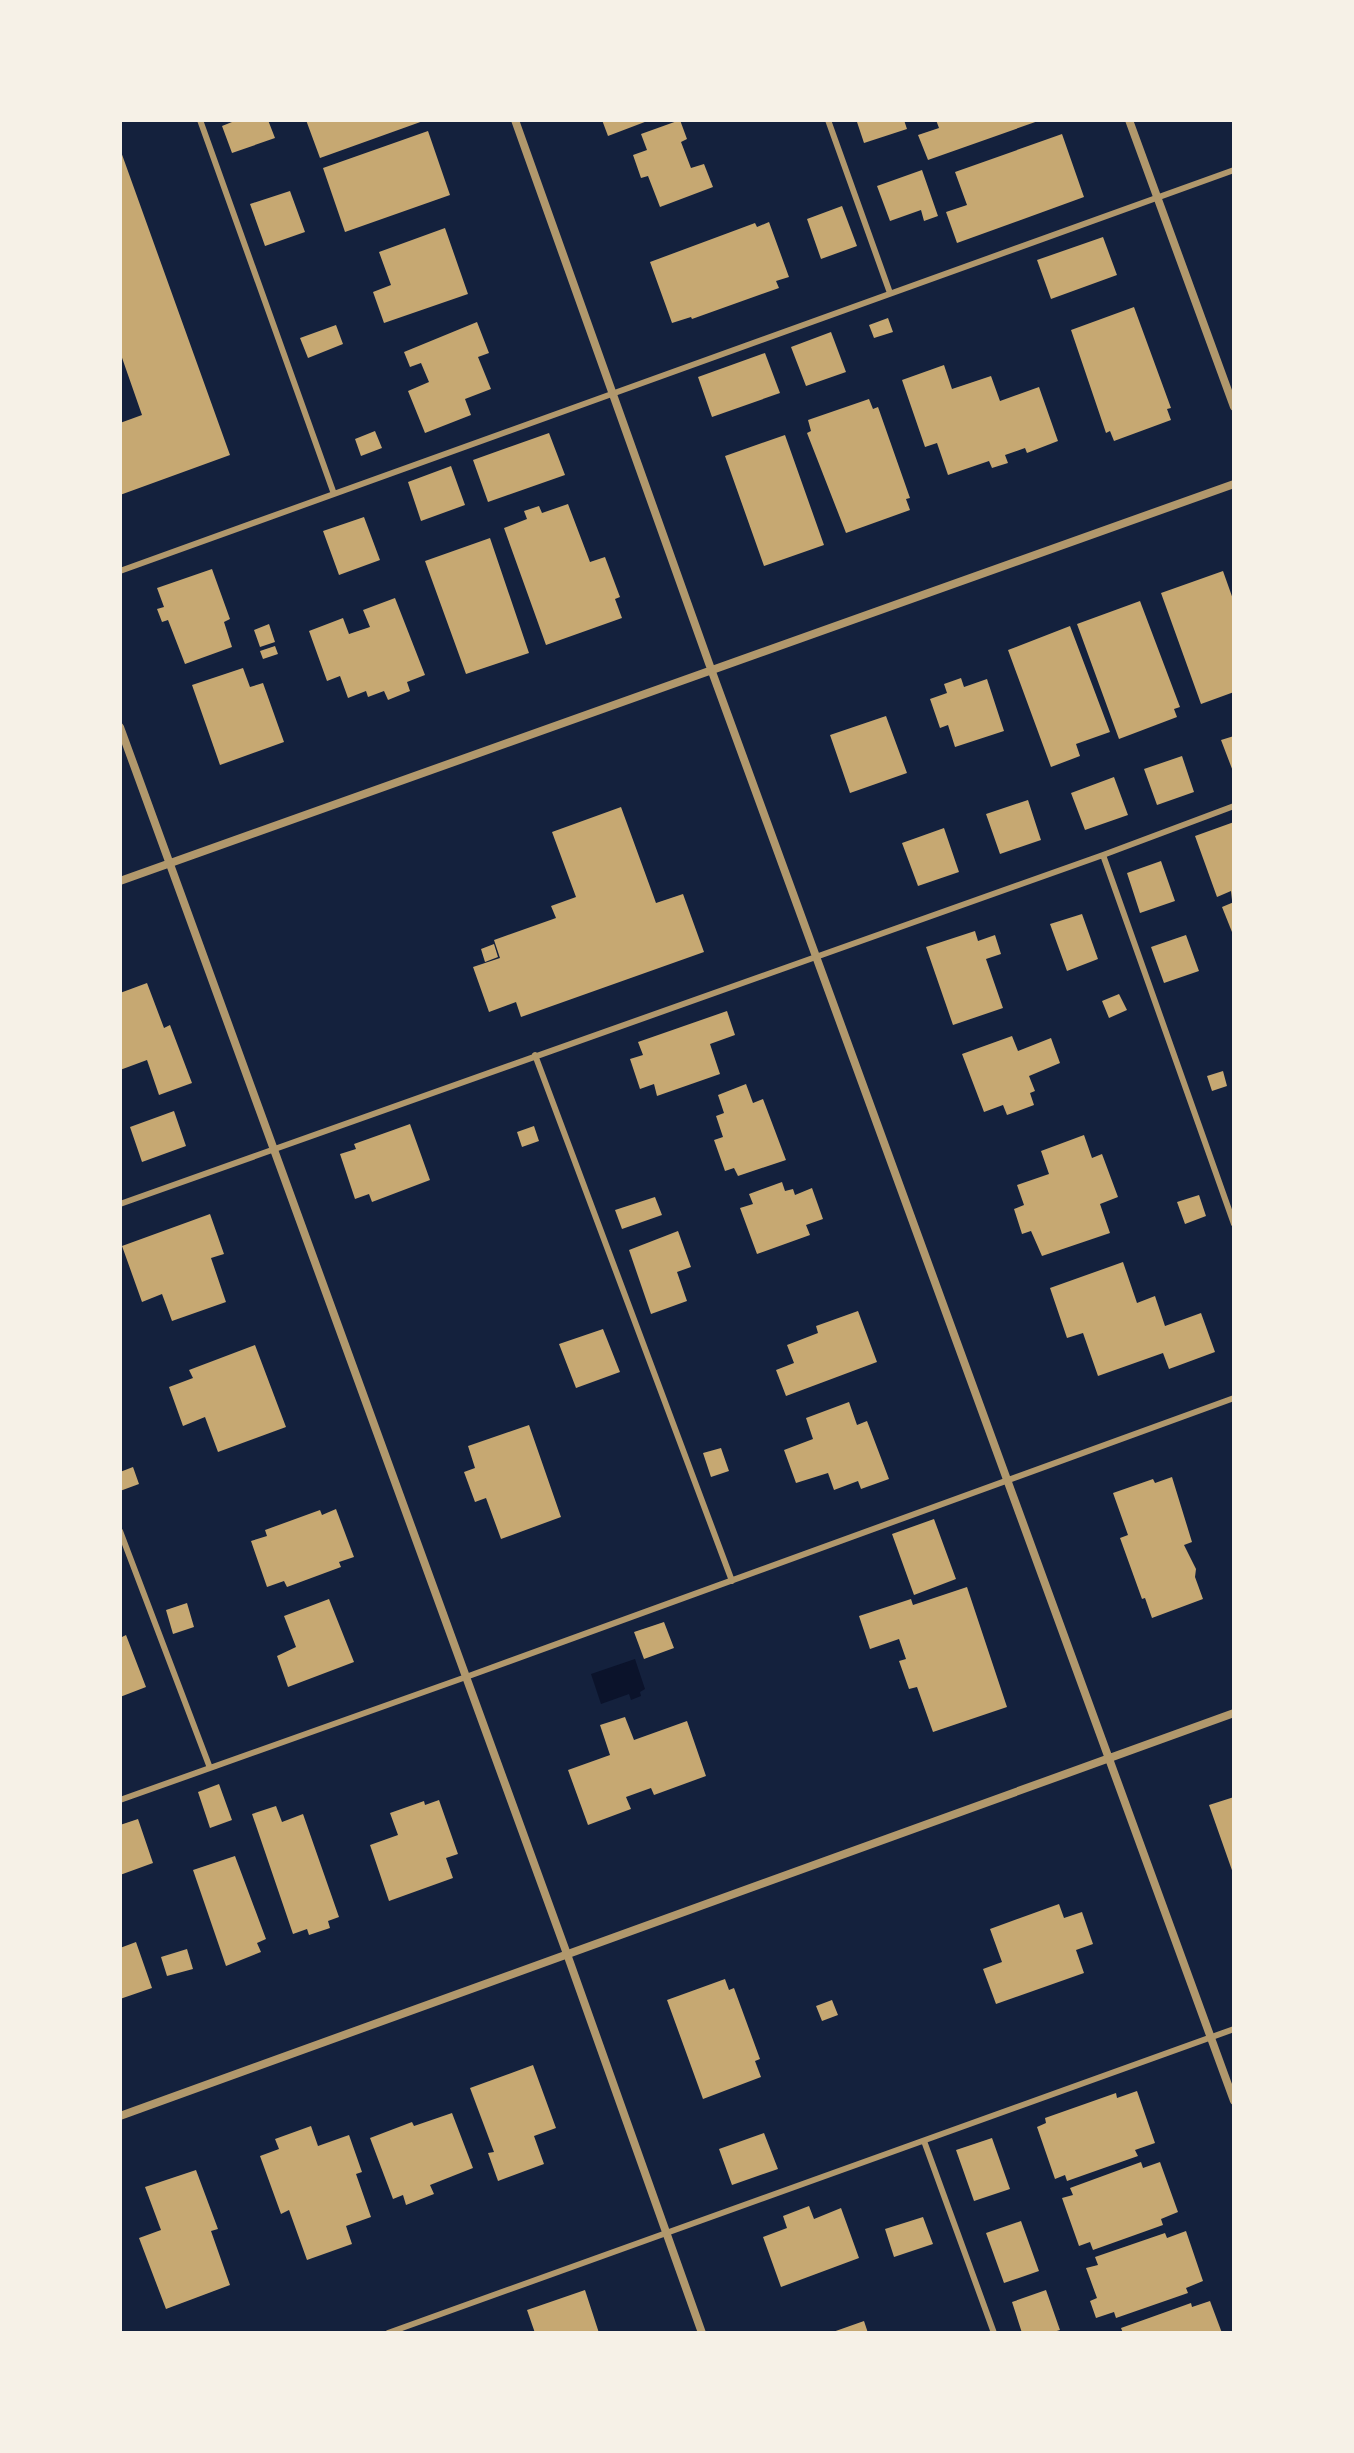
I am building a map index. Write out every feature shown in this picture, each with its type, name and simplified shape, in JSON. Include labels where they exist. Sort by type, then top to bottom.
[{"type":"street","points":[[515,120],[711,669],[1234,2101]]},
{"type":"street","points":[[1129,120],[1234,407]]},
{"type":"street","points":[[120,881],[1234,484]]},
{"type":"street","points":[[120,727],[702,2333]]},
{"type":"street","points":[[120,2116],[1234,1713]]},
{"type":"lane","points":[[200,120],[334,494]]},
{"type":"lane","points":[[828,120],[890,293]]},
{"type":"lane","points":[[120,571],[1234,170]]},
{"type":"lane","points":[[120,1204],[816,958],[1234,806]]},
{"type":"lane","points":[[1103,855],[1234,1224]]},
{"type":"lane","points":[[535,1055],[732,1581]]},
{"type":"lane","points":[[120,1800],[1234,1398]]},
{"type":"lane","points":[[120,1531],[210,1768]]},
{"type":"lane","points":[[388,2333],[410,2329],[666,2233],[1234,2029]]},
{"type":"lane","points":[[924,2141],[994,2333]]},
{"type":"water","points":[[635,1659],[645,1689],[640,1692],[641,1696],[631,1700],[629,1694],[601,1704],[591,1674]]},
{"type":"building","points":[[237,120],[268,120],[275,138],[232,153],[222,126]]},
{"type":"building","points":[[306,120],[426,120],[320,158]]},
{"type":"building","points":[[602,120],[650,120],[608,136]]},
{"type":"building","points":[[680,120],[687,139],[681,142],[691,168],[704,164],[713,187],[660,207],[648,176],[641,178],[633,155],[647,150],[641,134]]},
{"type":"building","points":[[904,120],[907,129],[864,143],[857,122]]},
{"type":"building","points":[[936,120],[1041,120],[928,160],[918,135],[939,128]]},
{"type":"building","points":[[428,131],[450,195],[345,232],[323,168]]},
{"type":"building","points":[[1062,134],[1084,197],[957,243],[946,212],[967,205],[955,172]]},
{"type":"building","points":[[120,149],[230,455],[120,495],[120,423],[142,415],[120,352]]},
{"type":"building","points":[[922,170],[938,216],[924,221],[921,210],[890,221],[877,186]]},
{"type":"building","points":[[290,191],[305,232],[265,246],[250,204]]},
{"type":"building","points":[[842,206],[857,246],[821,259],[807,219]]},
{"type":"building","points":[[769,222],[789,277],[776,281],[779,288],[692,319],[672,323],[650,262],[755,223],[757,227]]},
{"type":"building","points":[[445,228],[468,294],[384,323],[373,292],[391,285],[379,252]]},
{"type":"building","points":[[1103,237],[1117,275],[1051,299],[1037,260]]},
{"type":"building","points":[[1134,307],[1171,408],[1167,409],[1171,420],[1114,441],[1110,431],[1106,433],[1071,330]]},
{"type":"building","points":[[888,318],[893,332],[874,338],[869,325]]},
{"type":"building","points":[[477,322],[489,353],[478,357],[491,389],[465,399],[471,415],[425,433],[408,391],[429,382],[421,363],[410,367],[404,352]]},
{"type":"building","points":[[336,325],[343,344],[308,358],[300,338]]},
{"type":"building","points":[[831,332],[846,372],[806,386],[791,347]]},
{"type":"building","points":[[765,353],[780,393],[712,417],[698,377]]},
{"type":"building","points":[[944,365],[952,389],[991,376],[1000,401],[1039,387],[1058,441],[1027,453],[1025,448],[1005,455],[1008,463],[992,468],[989,461],[948,475],[937,443],[925,447],[902,380]]},
{"type":"building","points":[[869,399],[873,409],[878,407],[910,498],[906,499],[910,510],[846,533],[807,433],[811,431],[808,420]]},
{"type":"building","points":[[375,431],[382,448],[361,456],[355,439]]},
{"type":"building","points":[[549,433],[565,475],[488,502],[473,460]]},
{"type":"building","points":[[785,435],[824,545],[764,566],[725,456]]},
{"type":"building","points":[[451,466],[465,505],[421,521],[408,482]]},
{"type":"building","points":[[568,504],[590,562],[605,557],[620,597],[615,599],[622,618],[546,645],[504,528],[527,519],[524,511],[539,506],[542,513]]},
{"type":"building","points":[[364,517],[380,560],[339,575],[323,531]]},
{"type":"building","points":[[490,538],[529,653],[466,674],[425,561]]},
{"type":"building","points":[[212,569],[230,619],[224,622],[232,647],[185,664],[168,620],[162,622],[157,609],[164,607],[157,588]]},
{"type":"building","points":[[1223,571],[1234,602],[1234,692],[1201,704],[1161,593]]},
{"type":"building","points":[[395,598],[425,675],[407,682],[410,691],[388,700],[384,691],[368,697],[366,691],[348,698],[340,676],[327,681],[309,631],[343,618],[349,634],[370,627],[363,610]]},
{"type":"building","points":[[1140,601],[1180,707],[1174,709],[1177,717],[1119,739],[1077,624]]},
{"type":"building","points":[[269,624],[275,642],[260,647],[254,630]]},
{"type":"building","points":[[1070,626],[1110,732],[1076,744],[1080,756],[1051,767],[1008,650]]},
{"type":"building","points":[[275,646],[278,654],[263,659],[260,651]]},
{"type":"building","points":[[243,668],[250,687],[263,683],[284,742],[220,765],[192,685]]},
{"type":"building","points":[[961,678],[964,687],[987,679],[1004,731],[955,747],[948,725],[940,728],[930,699],[947,693],[944,684]]},
{"type":"building","points":[[886,716],[907,773],[850,793],[830,735]]},
{"type":"building","points":[[1234,736],[1234,774],[1221,740]]},
{"type":"building","points":[[1182,756],[1194,792],[1157,805],[1144,769]]},
{"type":"building","points":[[1114,777],[1128,815],[1085,830],[1071,793]]},
{"type":"building","points":[[1028,800],[1041,840],[1000,854],[986,814]]},
{"type":"building","points":[[621,807],[656,903],[683,894],[704,952],[521,1017],[516,1002],[489,1012],[473,967],[500,958],[494,940],[556,918],[551,906],[576,897],[552,832]]},
{"type":"building","points":[[1234,822],[1232,900],[1231,891],[1217,897],[1195,836]]},
{"type":"building","points":[[944,828],[959,872],[918,886],[902,843]]},
{"type":"building","points":[[1161,861],[1175,901],[1140,913],[1127,873]]},
{"type":"building","points":[[1234,902],[1234,937],[1222,907]]},
{"type":"building","points":[[1082,914],[1098,959],[1067,971],[1050,924]]},
{"type":"building","points":[[975,931],[978,941],[995,935],[1001,954],[986,959],[1003,1008],[953,1025],[926,947]]},
{"type":"building","points":[[1186,935],[1199,971],[1164,983],[1151,947]]},
{"type":"building","points":[[494,944],[498,957],[485,962],[481,949]]},
{"type":"building","points":[[147,983],[164,1028],[170,1025],[192,1083],[159,1095],[147,1060],[120,1070],[120,993]]},
{"type":"building","points":[[1119,994],[1127,1010],[1109,1018],[1102,1001]]},
{"type":"building","points":[[727,1011],[735,1035],[710,1044],[720,1074],[657,1096],[654,1084],[640,1089],[630,1059],[643,1055],[638,1042]]},
{"type":"building","points":[[1012,1036],[1018,1051],[1051,1038],[1060,1063],[1029,1076],[1035,1091],[1030,1093],[1034,1105],[1007,1115],[1003,1105],[984,1112],[962,1054]]},
{"type":"building","points":[[1223,1071],[1227,1086],[1212,1091],[1207,1076]]},
{"type":"building","points":[[746,1084],[753,1103],[763,1099],[786,1160],[738,1176],[734,1168],[725,1171],[714,1140],[723,1137],[716,1116],[724,1113],[718,1095]]},
{"type":"building","points":[[174,1111],[186,1146],[142,1162],[130,1127]]},
{"type":"building","points":[[410,1124],[430,1180],[372,1202],[369,1194],[355,1199],[340,1154],[356,1149],[354,1144]]},
{"type":"building","points":[[534,1126],[539,1141],[522,1147],[517,1132]]},
{"type":"building","points":[[1084,1135],[1092,1158],[1102,1154],[1118,1197],[1100,1204],[1110,1233],[1042,1256],[1031,1231],[1022,1234],[1014,1209],[1024,1205],[1017,1185],[1049,1174],[1041,1151]]},
{"type":"building","points":[[782,1182],[785,1191],[793,1189],[795,1195],[812,1188],[823,1219],[806,1225],[810,1235],[757,1254],[740,1208],[753,1204],[749,1194]]},
{"type":"building","points":[[1199,1195],[1206,1216],[1185,1224],[1177,1202]]},
{"type":"building","points":[[655,1197],[662,1215],[622,1229],[615,1210]]},
{"type":"building","points":[[210,1214],[224,1254],[211,1258],[226,1302],[172,1321],[162,1294],[142,1302],[122,1246]]},
{"type":"building","points":[[678,1231],[691,1267],[677,1272],[687,1301],[651,1314],[629,1250]]},
{"type":"building","points":[[1123,1262],[1137,1303],[1155,1296],[1165,1326],[1201,1313],[1215,1352],[1169,1369],[1163,1353],[1098,1376],[1083,1333],[1067,1338],[1050,1288]]},
{"type":"building","points":[[858,1311],[877,1362],[786,1396],[776,1370],[794,1363],[787,1345],[818,1333],[816,1326]]},
{"type":"building","points":[[603,1329],[620,1372],[576,1388],[559,1344]]},
{"type":"building","points":[[255,1345],[286,1427],[218,1452],[205,1417],[183,1426],[169,1387],[193,1378],[189,1370]]},
{"type":"building","points":[[849,1402],[857,1425],[867,1421],[889,1479],[861,1489],[858,1481],[834,1490],[828,1473],[796,1483],[784,1450],[813,1439],[806,1418]]},
{"type":"building","points":[[529,1425],[561,1517],[501,1539],[486,1498],[475,1502],[464,1472],[475,1468],[468,1446]]},
{"type":"building","points":[[721,1448],[729,1471],[711,1477],[703,1453]]},
{"type":"building","points":[[133,1467],[139,1484],[120,1491],[120,1472]]},
{"type":"building","points":[[1172,1477],[1192,1542],[1184,1545],[1196,1569],[1195,1577],[1203,1599],[1152,1618],[1120,1538],[1128,1535],[1113,1493],[1153,1479],[1155,1483]]},
{"type":"building","points":[[336,1509],[354,1557],[339,1562],[341,1567],[287,1587],[284,1581],[267,1587],[251,1541],[267,1536],[265,1530],[320,1510],[322,1515]]},
{"type":"building","points":[[934,1519],[956,1579],[914,1595],[892,1534]]},
{"type":"building","points":[[967,1587],[1007,1707],[933,1732],[917,1687],[909,1689],[899,1661],[906,1659],[899,1639],[870,1649],[859,1616],[911,1599],[913,1605]]},
{"type":"building","points":[[329,1599],[354,1662],[288,1687],[277,1656],[296,1647],[284,1616]]},
{"type":"building","points":[[187,1603],[194,1627],[173,1634],[166,1610]]},
{"type":"building","points":[[664,1622],[674,1648],[644,1659],[634,1632]]},
{"type":"building","points":[[126,1635],[146,1687],[120,1697],[120,1638]]},
{"type":"building","points":[[625,1717],[634,1740],[687,1721],[706,1776],[654,1795],[651,1788],[626,1797],[631,1809],[588,1825],[568,1770],[610,1755],[600,1725]]},
{"type":"building","points":[[219,1784],[232,1820],[210,1828],[198,1792]]},
{"type":"building","points":[[1234,1797],[1234,1876],[1209,1805]]},
{"type":"building","points":[[439,1800],[458,1854],[446,1858],[453,1878],[389,1901],[370,1845],[398,1835],[390,1813],[424,1801],[425,1805]]},
{"type":"building","points":[[276,1806],[282,1822],[303,1814],[339,1917],[328,1921],[330,1928],[309,1935],[307,1929],[293,1934],[252,1814]]},
{"type":"building","points":[[138,1819],[153,1863],[120,1875],[120,1825]]},
{"type":"building","points":[[235,1856],[266,1939],[257,1943],[261,1952],[226,1966],[193,1870]]},
{"type":"building","points":[[1059,1904],[1064,1918],[1082,1912],[1093,1944],[1076,1950],[1084,1973],[996,2004],[983,1969],[1002,1962],[990,1929]]},
{"type":"building","points":[[136,1942],[152,1988],[120,1999],[120,1948]]},
{"type":"building","points":[[187,1949],[193,1969],[167,1976],[161,1957]]},
{"type":"building","points":[[725,1979],[729,1990],[734,1988],[760,2059],[755,2061],[761,2077],[703,2099],[667,2000]]},
{"type":"building","points":[[832,2000],[838,2015],[822,2021],[816,2006]]},
{"type":"building","points":[[533,2065],[556,2128],[534,2136],[544,2164],[498,2181],[488,2153],[494,2152],[470,2088]]},
{"type":"building","points":[[1137,2091],[1155,2143],[1135,2150],[1138,2156],[1067,2181],[1065,2175],[1055,2179],[1037,2127],[1046,2123],[1045,2118],[1116,2093],[1117,2098]]},
{"type":"building","points":[[452,2113],[473,2168],[430,2185],[434,2194],[406,2205],[403,2195],[393,2199],[370,2138],[412,2122],[414,2126]]},
{"type":"building","points":[[311,2126],[318,2146],[349,2135],[362,2172],[356,2174],[371,2217],[346,2226],[352,2244],[307,2260],[289,2210],[281,2214],[260,2156],[279,2149],[275,2139]]},
{"type":"building","points":[[764,2133],[778,2169],[732,2185],[719,2149]]},
{"type":"building","points":[[992,2138],[1010,2189],[974,2201],[956,2150]]},
{"type":"building","points":[[1141,2162],[1143,2168],[1160,2162],[1178,2212],[1161,2219],[1163,2225],[1093,2250],[1090,2242],[1079,2246],[1062,2198],[1073,2195],[1070,2188]]},
{"type":"building","points":[[196,2170],[218,2229],[211,2231],[230,2285],[166,2309],[139,2238],[161,2230],[145,2187]]},
{"type":"building","points":[[809,2206],[814,2219],[841,2208],[859,2258],[781,2287],[763,2237],[787,2228],[783,2216]]},
{"type":"building","points":[[923,2217],[933,2244],[894,2257],[885,2229]]},
{"type":"building","points":[[1021,2221],[1039,2271],[1004,2283],[986,2233]]},
{"type":"building","points":[[1186,2231],[1203,2281],[1186,2288],[1188,2293],[1116,2318],[1114,2312],[1096,2318],[1090,2301],[1097,2298],[1086,2268],[1098,2265],[1095,2257],[1165,2233],[1167,2238]]},
{"type":"building","points":[[585,2290],[599,2333],[535,2333],[527,2310]]},
{"type":"building","points":[[1046,2290],[1060,2330],[1022,2333],[1012,2302]]},
{"type":"building","points":[[1210,2301],[1222,2333],[1123,2333],[1121,2328],[1191,2303],[1192,2307]]},
{"type":"building","points":[[864,2321],[868,2333],[830,2333]]}]
